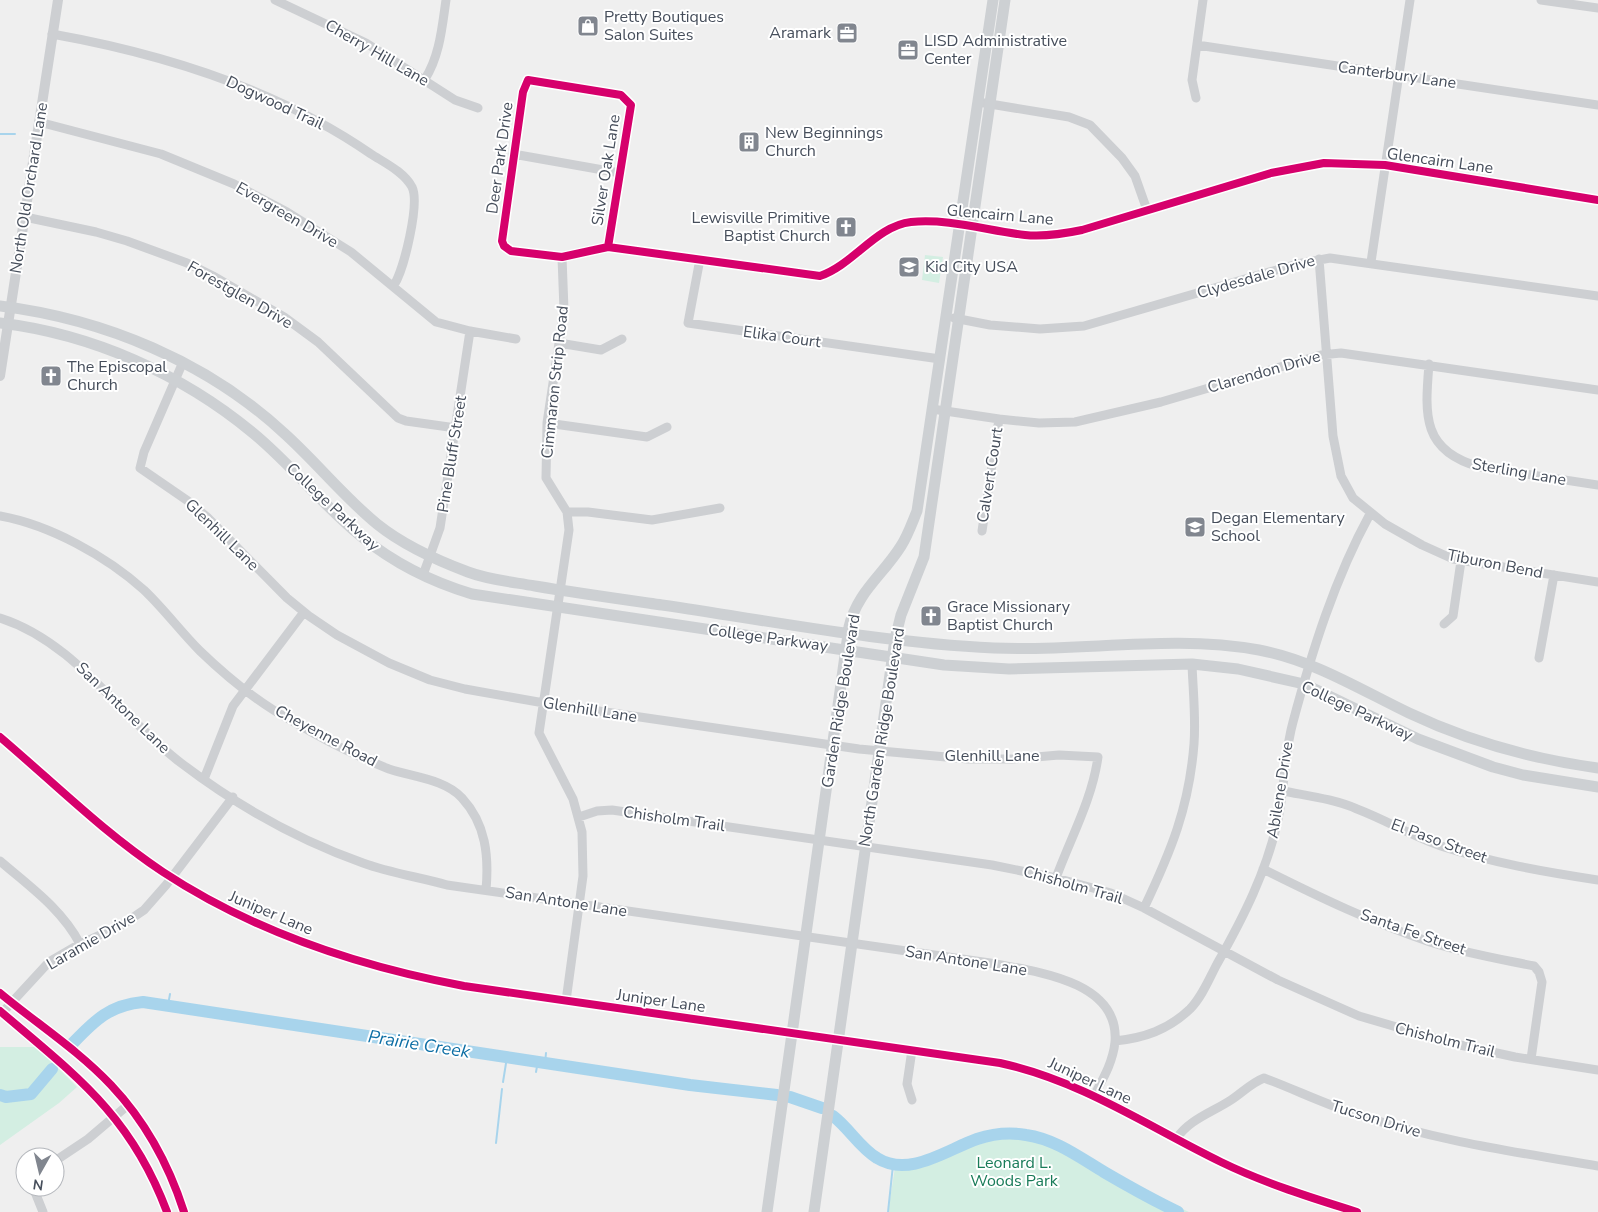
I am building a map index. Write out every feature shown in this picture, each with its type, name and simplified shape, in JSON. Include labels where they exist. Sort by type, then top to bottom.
[{"type":"main road","name":"Garden Ridge Boulevard","points":[[767,1212],[849,632],[855,607],[863,593],[901,547],[917,511],[993,0]]},
{"type":"main road","name":"North Garden Ridge Boulevard","points":[[814,1212],[892,657],[901,615],[924,557],[1006,0]]},
{"type":"main road","points":[[990,22],[1002,24]]},
{"type":"main road","name":"College Parkway","points":[[5,306],[79,321],[142,342],[183,362],[236,396],[285,433],[331,482],[378,525],[430,556],[470,573],[561,590],[895,639],[996,648],[1159,642],[1224,645],[1263,651],[1310,666],[1350,682],[1406,712],[1466,736],[1564,763],[1598,768]]},
{"type":"main road","name":"College Parkway","points":[[4,323],[77,339],[136,361],[175,380],[252,433],[361,537],[383,554],[423,575],[472,594],[558,609],[944,665],[1010,669],[1192,664],[1223,667],[1279,677],[1304,684],[1453,753],[1522,775],[1598,787]]},
{"type":"main road","points":[[1223,667],[1224,645]]},
{"type":"street","name":"North Old Orchard Lane","points":[[0,376],[5,306],[25,217],[58,0]]},
{"type":"street","name":"Cherry Hill Lane","points":[[275,0],[366,43],[426,79],[455,100],[478,108]]},
{"type":"street","points":[[426,79],[432,68],[439,46],[446,0]]},
{"type":"street","points":[[1196,98],[1192,80],[1203,0]]},
{"type":"street","points":[[1371,262],[1410,0]]},
{"type":"street","points":[[1541,0],[1598,8]]},
{"type":"street","name":"Dogwood Trail","points":[[52,34],[142,52],[265,95],[298,110],[357,144],[406,178],[413,188],[415,198],[403,269],[394,285]]},
{"type":"street","name":"Canterbury Lane","points":[[1197,45],[1598,105]]},
{"type":"street","name":"Deer Park Drive","points":[[502,241],[523,92],[528,80],[621,95],[627,99]]},
{"type":"street","name":"Silver Oak Lane","points":[[608,246],[631,105],[627,99]]},
{"type":"street","points":[[978,102],[1069,117],[1090,124],[1122,158],[1135,176],[1147,210]]},
{"type":"street","name":"Evergreen Drive","points":[[39,122],[161,154],[234,184],[287,212],[351,252],[394,285],[422,313],[436,322],[470,331],[516,339]]},
{"type":"street","points":[[514,154],[620,173]]},
{"type":"street","name":"Glencairn Lane","points":[[502,241],[504,246],[511,251],[562,257],[608,246],[820,276],[832,272],[886,231],[910,222],[960,224],[1026,235],[1049,236],[1082,230],[1271,173],[1324,163],[1385,165],[1598,200]]},
{"type":"street","name":"Forestglen Drive","points":[[25,217],[96,232],[187,263],[284,316],[339,360],[398,418],[406,421],[456,428]]},
{"type":"street","name":"Cimmaron Strip Road","points":[[562,257],[564,310],[547,423],[546,478],[567,512],[569,530],[540,733],[565,781],[579,816],[584,862],[566,1001]]},
{"type":"street","name":"Clydesdale Drive","points":[[946,317],[990,325],[1040,329],[1084,326],[1319,258],[1371,262],[1598,296]]},
{"type":"street","name":"Tiburon Bend","points":[[1319,258],[1337,462],[1353,498],[1370,514],[1422,546],[1461,561],[1598,582]]},
{"type":"street","name":"Elika Court","points":[[700,259],[688,323],[940,359]]},
{"type":"street","name":"Pine Bluff Street","points":[[423,575],[440,528],[470,331]]},
{"type":"street","points":[[559,343],[601,350],[622,339]]},
{"type":"street","name":"Clarendon Drive","points":[[932,409],[999,419],[1057,423],[1108,416],[1326,354],[1355,354],[1598,390]]},
{"type":"street","name":"Glenhill Lane","points":[[183,362],[144,452],[140,468],[188,501],[287,598],[338,635],[409,672],[465,689],[544,703],[833,746],[879,751],[968,759],[1012,759],[1059,755],[1098,757],[1089,799],[1069,842],[1056,878]]},
{"type":"street","name":"Sterling Lane","points":[[1429,364],[1426,412],[1433,434],[1445,448],[1462,461],[1480,467],[1598,485]]},
{"type":"street","name":"Calvert Court","points":[[982,531],[999,419]]},
{"type":"street","points":[[547,423],[647,437],[667,427]]},
{"type":"street","points":[[567,512],[588,512],[652,520],[720,508]]},
{"type":"street","name":"Abilene Drive","points":[[1115,1040],[1150,1035],[1190,1009],[1201,995],[1246,910],[1271,848],[1283,792],[1288,741],[1304,684],[1346,560],[1370,514]]},
{"type":"street","name":"Cheyenne Road","points":[[0,516],[43,530],[76,545],[122,573],[144,590],[200,651],[245,689],[294,722],[359,756],[454,791],[475,815],[484,836],[488,857],[486,890]]},
{"type":"street","points":[[1444,624],[1453,616],[1461,561]]},
{"type":"street","points":[[1539,658],[1554,575]]},
{"type":"street","points":[[204,779],[229,713],[304,612]]},
{"type":"street","name":"San Antone Lane","points":[[0,618],[16,623],[80,666],[138,726],[181,763],[204,779],[251,810],[290,832],[364,863],[447,884],[990,963],[1034,971],[1077,984],[1091,992],[1101,1003],[1109,1015],[1115,1040],[1111,1063],[1094,1096]]},
{"type":"street","points":[[1144,908],[1176,838],[1188,791],[1194,743],[1192,664]]},
{"type":"street","name":"Juniper Lane","points":[[0,737],[120,840],[171,877],[238,916],[341,956],[419,978],[566,1001],[912,1050],[1028,1069],[1076,1086],[1223,1163],[1357,1212]]},
{"type":"street","name":"El Paso Street","points":[[1283,792],[1332,800],[1357,809],[1416,836],[1474,856],[1535,870],[1598,880]]},
{"type":"street","name":"Laramie Drive","points":[[1,1012],[49,962],[80,944],[122,926],[144,910],[233,797]]},
{"type":"street","name":"Chisholm Trail","points":[[579,816],[597,811],[612,810],[992,865],[1056,878],[1110,893],[1144,908],[1224,952],[1316,998],[1359,1016],[1451,1043],[1598,1070]]},
{"type":"street","points":[[0,861],[52,906],[73,929],[80,944]]},
{"type":"street","name":"Santa Fe Street","points":[[1263,869],[1312,894],[1424,940],[1455,949],[1534,966],[1539,972],[1542,982],[1531,1059]]},
{"type":"street","points":[[0,993],[100,1074],[128,1104],[154,1144],[177,1190],[184,1212]]},
{"type":"street","points":[[1,1012],[75,1074],[115,1116],[146,1160],[167,1212]]},
{"type":"street","points":[[912,1050],[907,1084],[912,1100]]},
{"type":"street","name":"Tucson Drive","points":[[1176,1139],[1184,1127],[1194,1120],[1230,1101],[1255,1082],[1264,1078],[1318,1101],[1400,1127],[1494,1149],[1598,1166]]},
{"type":"street","points":[[65,1154],[88,1139],[128,1104]]},
{"type":"street","points":[[162,1198],[177,1190]]},
{"type":"street","points":[[37,1197],[42,1212]]},
{"type":"green space","points":[[925,255],[943,257],[939,283],[922,280]]},
{"type":"green space","points":[[0,1047],[37,1047],[77,1087],[59,1103],[0,1145]]},
{"type":"green space","name":"Leonard L. Woods Park","points":[[1022,1130],[1056,1139],[1146,1192],[1189,1212],[888,1212],[896,1161],[926,1159],[979,1134]]},
{"type":"waterway","points":[[0,134],[15,134]]},
{"type":"waterway","points":[[168,1005],[170,994]]},
{"type":"waterway","name":"Prairie Creek","points":[[73,1043],[96,1021],[112,1010],[121,1006],[143,1002],[690,1085],[777,1095]]},
{"type":"waterway","points":[[545,1063],[546,1053]]},
{"type":"waterway","points":[[503,1082],[507,1057]]},
{"type":"waterway","points":[[536,1072],[538,1061]]},
{"type":"waterway","name":"Prairie Creek","points":[[0,1095],[6,1097],[31,1094],[52,1069]]},
{"type":"waterway","points":[[496,1143],[502,1089]]},
{"type":"waterway","name":"Prairie Creek","points":[[790,1097],[822,1108]]},
{"type":"waterway","name":"Prairie Creek","points":[[833,1116],[871,1154],[889,1163],[902,1165],[915,1164],[989,1136],[1014,1134],[1037,1137],[1066,1149],[1131,1188],[1178,1212]]},
{"type":"waterway","points":[[888,1212],[893,1165]]},
{"type":"cycle path","points":[[608,247],[631,105],[621,95],[528,80],[523,92],[502,241],[504,246],[511,251],[562,257],[608,247],[820,276],[832,271],[887,231],[898,225],[911,222],[954,223],[1025,235],[1061,234],[1082,230],[1271,173],[1324,163],[1385,165],[1598,200]]},
{"type":"cycle path","points":[[0,737],[99,824],[163,872],[233,912],[308,944],[385,968],[464,986],[1000,1063],[1059,1081],[1086,1093],[1254,1177],[1357,1212]]},
{"type":"cycle path","points":[[0,993],[85,1060],[111,1085],[135,1113],[155,1144],[171,1177],[184,1212]]},
{"type":"cycle path","points":[[0,1011],[76,1077],[118,1123],[153,1178],[167,1212]]},
{"type":"place","name":"Pretty Boutiques Salon Suites","points":[[588,26]]},
{"type":"place","name":"Aramark","points":[[847,33]]},
{"type":"place","name":"LISD Administrative Center","points":[[908,50]]},
{"type":"place","name":"New Beginnings Church","points":[[749,142]]},
{"type":"place","name":"Lewisville Primitive Baptist Church","points":[[846,227]]},
{"type":"place","name":"Kid City USA","points":[[909,267]]},
{"type":"place","name":"The Episcopal Church","points":[[51,376]]},
{"type":"place","name":"Degan Elementary School","points":[[1195,527]]},
{"type":"place","name":"Grace Missionary Baptist Church","points":[[931,616]]}]
